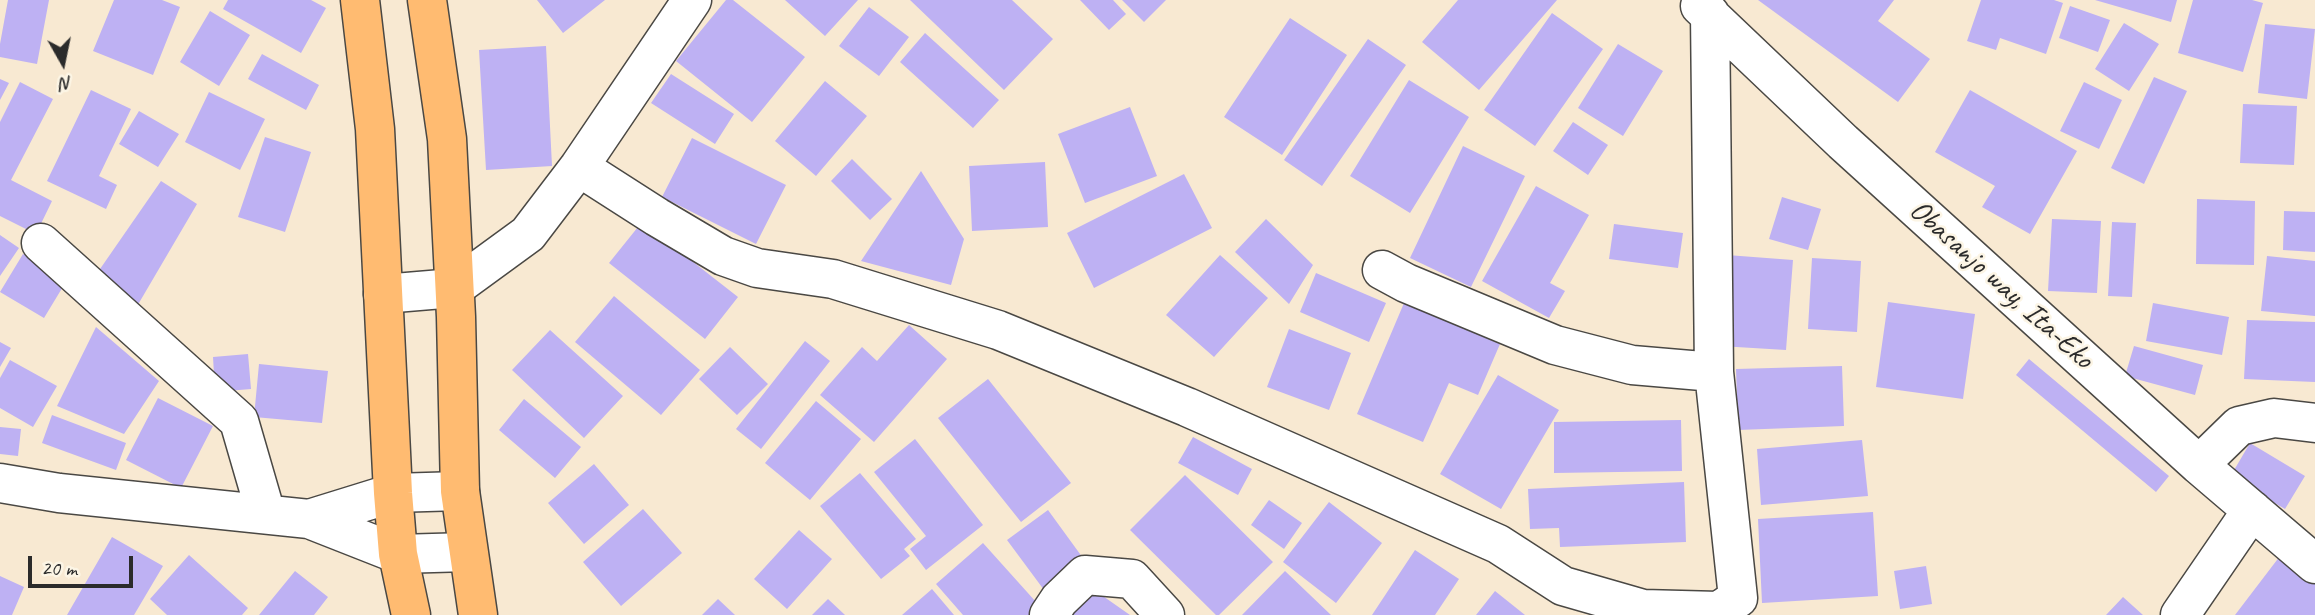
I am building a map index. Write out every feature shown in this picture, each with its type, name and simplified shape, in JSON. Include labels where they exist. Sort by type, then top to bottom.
[{"type":"highway","points":[[360,0],[375,129],[398,554],[411,615]]},
{"type":"highway","points":[[427,0],[447,139],[460,491],[478,615]]},
{"type":"street","points":[[383,294],[454,288],[528,234],[579,167],[692,0]]},
{"type":"street","points":[[579,167],[657,218],[723,256],[757,268],[833,279],[998,330],[1187,407],[1486,538],[1563,586],[1643,609],[1719,611],[1738,598],[1714,372],[1702,7]]},
{"type":"street","name":"Obasanjo way, Ita-Eko","points":[[1702,7],[1843,142],[2199,465],[2315,564]]},
{"type":"street","points":[[41,243],[239,421],[266,514]]},
{"type":"street","points":[[1382,270],[1406,283],[1555,345],[1632,365],[1714,372]]},
{"type":"street","points":[[2199,465],[2239,426],[2274,418],[2315,423]]},
{"type":"street","points":[[0,483],[58,493],[309,519],[398,554],[468,552]]},
{"type":"street","points":[[309,519],[393,493],[460,491]]},
{"type":"street","points":[[2180,615],[2252,510]]},
{"type":"street","points":[[1049,615],[1059,600],[1085,575],[1132,579],[1165,615]]},
{"type":"building","points":[[8,0],[49,0],[37,64],[0,57]]},
{"type":"building","points":[[114,0],[162,0],[180,7],[153,75],[93,51]]},
{"type":"building","points":[[228,0],[311,0],[326,8],[301,53],[223,9]]},
{"type":"building","points":[[537,0],[605,0],[563,33]]},
{"type":"building","points":[[726,0],[733,0],[805,57],[752,122],[676,61]]},
{"type":"building","points":[[785,0],[858,0],[825,36]]},
{"type":"building","points":[[910,0],[1012,0],[1053,39],[1004,90]]},
{"type":"building","points":[[1080,0],[1113,0],[1126,14],[1109,30]]},
{"type":"building","points":[[1122,0],[1166,0],[1144,22]]},
{"type":"building","points":[[1458,0],[1557,0],[1479,90],[1422,42]]},
{"type":"building","points":[[1758,0],[1894,0],[1878,21],[1930,59],[1898,102]]},
{"type":"building","points":[[1981,0],[2054,0],[2063,3],[2046,54],[2000,38],[1996,50],[1967,41]]},
{"type":"building","points":[[2095,0],[2177,0],[2171,22]]},
{"type":"building","points":[[2193,0],[2252,0],[2263,3],[2243,72],[2178,53]]},
{"type":"building","points":[[2070,6],[2110,20],[2098,52],[2059,38]]},
{"type":"building","points":[[869,7],[909,37],[879,76],[839,46]]},
{"type":"building","points":[[210,11],[250,35],[219,86],[180,62]]},
{"type":"building","points":[[1552,13],[1603,49],[1535,146],[1484,110]]},
{"type":"building","points":[[1290,18],[1347,55],[1282,155],[1224,117]]},
{"type":"building","points":[[2124,23],[2159,44],[2129,91],[2095,69]]},
{"type":"building","points":[[2265,24],[2315,29],[2307,99],[2258,93]]},
{"type":"building","points":[[925,33],[999,100],[973,128],[900,62]]},
{"type":"building","points":[[1368,39],[1406,65],[1322,186],[1284,160]]},
{"type":"building","points":[[1618,44],[1663,71],[1623,136],[1578,108]]},
{"type":"building","points":[[546,46],[552,166],[486,170],[479,50]]},
{"type":"building","points":[[262,54],[319,85],[306,110],[248,79]]},
{"type":"building","points":[[671,74],[734,114],[715,144],[651,103]]},
{"type":"building","points":[[2154,77],[2187,91],[2144,184],[2111,168]]},
{"type":"building","points":[[0,79],[9,83],[0,100]]},
{"type":"building","points":[[1409,80],[1469,117],[1410,213],[1350,176]]},
{"type":"building","points":[[825,81],[867,116],[816,176],[775,141]]},
{"type":"building","points":[[20,82],[53,99],[11,180],[52,201],[36,234],[0,216],[0,122]]},
{"type":"building","points":[[2084,82],[2122,100],[2099,149],[2060,131]]},
{"type":"building","points":[[91,90],[131,109],[99,176],[117,185],[106,209],[47,181]]},
{"type":"building","points":[[1970,90],[2077,151],[2030,234],[1982,207],[1995,186],[1935,152]]},
{"type":"building","points":[[209,92],[265,119],[240,170],[185,142]]},
{"type":"building","points":[[2243,104],[2297,106],[2294,165],[2240,163]]},
{"type":"building","points":[[1130,107],[1157,176],[1085,203],[1058,134]]},
{"type":"building","points":[[139,111],[179,134],[158,167],[119,144]]},
{"type":"building","points":[[1573,122],[1608,145],[1588,175],[1553,151]]},
{"type":"building","points":[[265,137],[311,152],[285,232],[238,217]]},
{"type":"building","points":[[692,138],[786,185],[756,244],[662,197]]},
{"type":"building","points":[[1463,146],[1525,176],[1471,287],[1410,258]]},
{"type":"building","points":[[852,159],[892,199],[870,220],[831,181]]},
{"type":"building","points":[[1045,162],[1048,227],[972,231],[969,166]]},
{"type":"building","points":[[921,171],[964,239],[951,285],[861,261]]},
{"type":"building","points":[[1184,174],[1212,228],[1094,288],[1067,233]]},
{"type":"building","points":[[161,181],[197,204],[136,308],[91,282]]},
{"type":"building","points":[[1536,186],[1589,215],[1550,283],[1565,291],[1549,318],[1482,281]]},
{"type":"building","points":[[1782,197],[1821,209],[1808,250],[1769,239]]},
{"type":"building","points":[[2197,199],[2255,201],[2254,265],[2196,264]]},
{"type":"building","points":[[2284,211],[2315,212],[2315,252],[2283,250]]},
{"type":"building","points":[[1266,219],[1313,265],[1289,304],[1235,252]]},
{"type":"building","points":[[2052,219],[2101,221],[2097,293],[2048,291]]},
{"type":"building","points":[[642,222],[738,297],[705,339],[609,263]]},
{"type":"building","points":[[2112,222],[2136,223],[2132,297],[2108,296]]},
{"type":"building","points":[[1614,224],[1683,233],[1678,268],[1609,259]]},
{"type":"building","points":[[0,235],[19,248],[0,276]]},
{"type":"building","points":[[23,254],[67,280],[44,318],[0,292]]},
{"type":"building","points":[[1220,255],[1268,298],[1214,357],[1166,315]]},
{"type":"building","points":[[1727,255],[1793,260],[1786,350],[1720,346]]},
{"type":"building","points":[[2267,256],[2315,261],[2315,316],[2261,311]]},
{"type":"building","points":[[1812,258],[1861,261],[1857,332],[1808,329]]},
{"type":"building","points":[[1316,273],[1386,303],[1369,342],[1300,312]]},
{"type":"building","points":[[614,296],[700,370],[661,415],[575,342]]},
{"type":"building","points":[[1888,302],[1975,314],[1963,399],[1876,387]]},
{"type":"building","points":[[1404,303],[1500,344],[1478,395],[1449,383],[1423,442],[1357,414]]},
{"type":"building","points":[[2153,303],[2229,317],[2222,355],[2146,341]]},
{"type":"building","points":[[2247,320],[2315,322],[2315,382],[2244,379]]},
{"type":"building","points":[[909,325],[947,359],[874,442],[820,395],[862,347],[877,361]]},
{"type":"building","points":[[96,327],[159,381],[124,434],[57,406]]},
{"type":"building","points":[[1289,329],[1351,353],[1329,410],[1267,387]]},
{"type":"building","points":[[550,330],[623,396],[584,438],[512,370]]},
{"type":"building","points":[[805,341],[830,361],[761,449],[736,429]]},
{"type":"building","points":[[0,342],[11,348],[0,367]]},
{"type":"building","points":[[2134,346],[2203,365],[2195,395],[2125,376]]},
{"type":"building","points":[[730,347],[768,384],[737,415],[699,379]]},
{"type":"building","points":[[248,354],[251,389],[215,392],[213,357]]},
{"type":"building","points":[[2029,359],[2169,476],[2156,492],[2016,375]]},
{"type":"building","points":[[10,360],[57,386],[33,427],[0,408],[0,378]]},
{"type":"building","points":[[259,364],[328,371],[322,423],[254,417]]},
{"type":"building","points":[[1842,366],[1844,426],[1738,430],[1736,369]]},
{"type":"building","points":[[1498,375],[1559,410],[1501,509],[1440,474]]},
{"type":"building","points":[[988,379],[1071,483],[1021,522],[938,418]]},
{"type":"building","points":[[158,398],[213,426],[181,488],[126,460]]},
{"type":"building","points":[[524,399],[581,447],[555,478],[499,430]]},
{"type":"building","points":[[816,401],[861,439],[810,500],[765,463]]},
{"type":"building","points":[[52,415],[126,443],[116,470],[42,443]]},
{"type":"building","points":[[1681,420],[1682,471],[1554,473],[1554,422]]},
{"type":"building","points":[[0,427],[21,429],[18,456],[0,454]]},
{"type":"building","points":[[1193,437],[1252,469],[1238,495],[1178,463]]},
{"type":"building","points":[[915,439],[983,525],[926,570],[910,549],[926,536],[874,472]]},
{"type":"building","points":[[1862,440],[1868,496],[1761,505],[1757,449]]},
{"type":"building","points":[[2250,443],[2305,476],[2285,509],[2230,477]]},
{"type":"building","points":[[594,464],[629,505],[584,544],[548,503]]},
{"type":"building","points":[[860,473],[916,539],[904,549],[910,556],[881,579],[820,506]]},
{"type":"building","points":[[1185,475],[1273,562],[1219,615],[1130,530]]},
{"type":"building","points":[[1684,482],[1686,542],[1560,547],[1559,528],[1530,529],[1528,489]]},
{"type":"building","points":[[1269,500],[1302,523],[1284,549],[1251,525]]},
{"type":"building","points":[[1329,502],[1382,543],[1336,603],[1283,562]]},
{"type":"building","points":[[643,509],[682,553],[621,606],[583,562]]},
{"type":"building","points":[[1048,510],[1088,565],[1047,594],[1007,540]]},
{"type":"building","points":[[1873,512],[1878,596],[1762,603],[1758,519]]},
{"type":"building","points":[[799,530],[832,559],[787,609],[754,579]]},
{"type":"building","points":[[112,537],[163,566],[134,615],[67,615]]},
{"type":"building","points":[[983,543],[1045,612],[1042,615],[963,615],[936,584]]},
{"type":"building","points":[[1415,550],[1459,579],[1435,615],[1372,615]]},
{"type":"building","points":[[189,555],[248,608],[242,615],[167,615],[150,599]]},
{"type":"building","points":[[2280,556],[2315,582],[2315,615],[2235,615]]},
{"type":"building","points":[[1926,566],[1932,604],[1900,609],[1894,571]]},
{"type":"building","points":[[295,571],[328,597],[314,615],[259,615]]},
{"type":"building","points":[[1285,571],[1331,615],[1242,615]]},
{"type":"building","points":[[0,576],[24,587],[12,615],[0,615]]},
{"type":"building","points":[[1090,587],[1130,615],[1070,615]]},
{"type":"building","points":[[932,589],[954,615],[902,615]]},
{"type":"building","points":[[1495,591],[1525,615],[1476,615]]},
{"type":"building","points":[[2123,597],[2143,615],[2106,615]]},
{"type":"building","points":[[718,599],[735,615],[702,615]]},
{"type":"building","points":[[828,599],[845,615],[812,615]]}]
